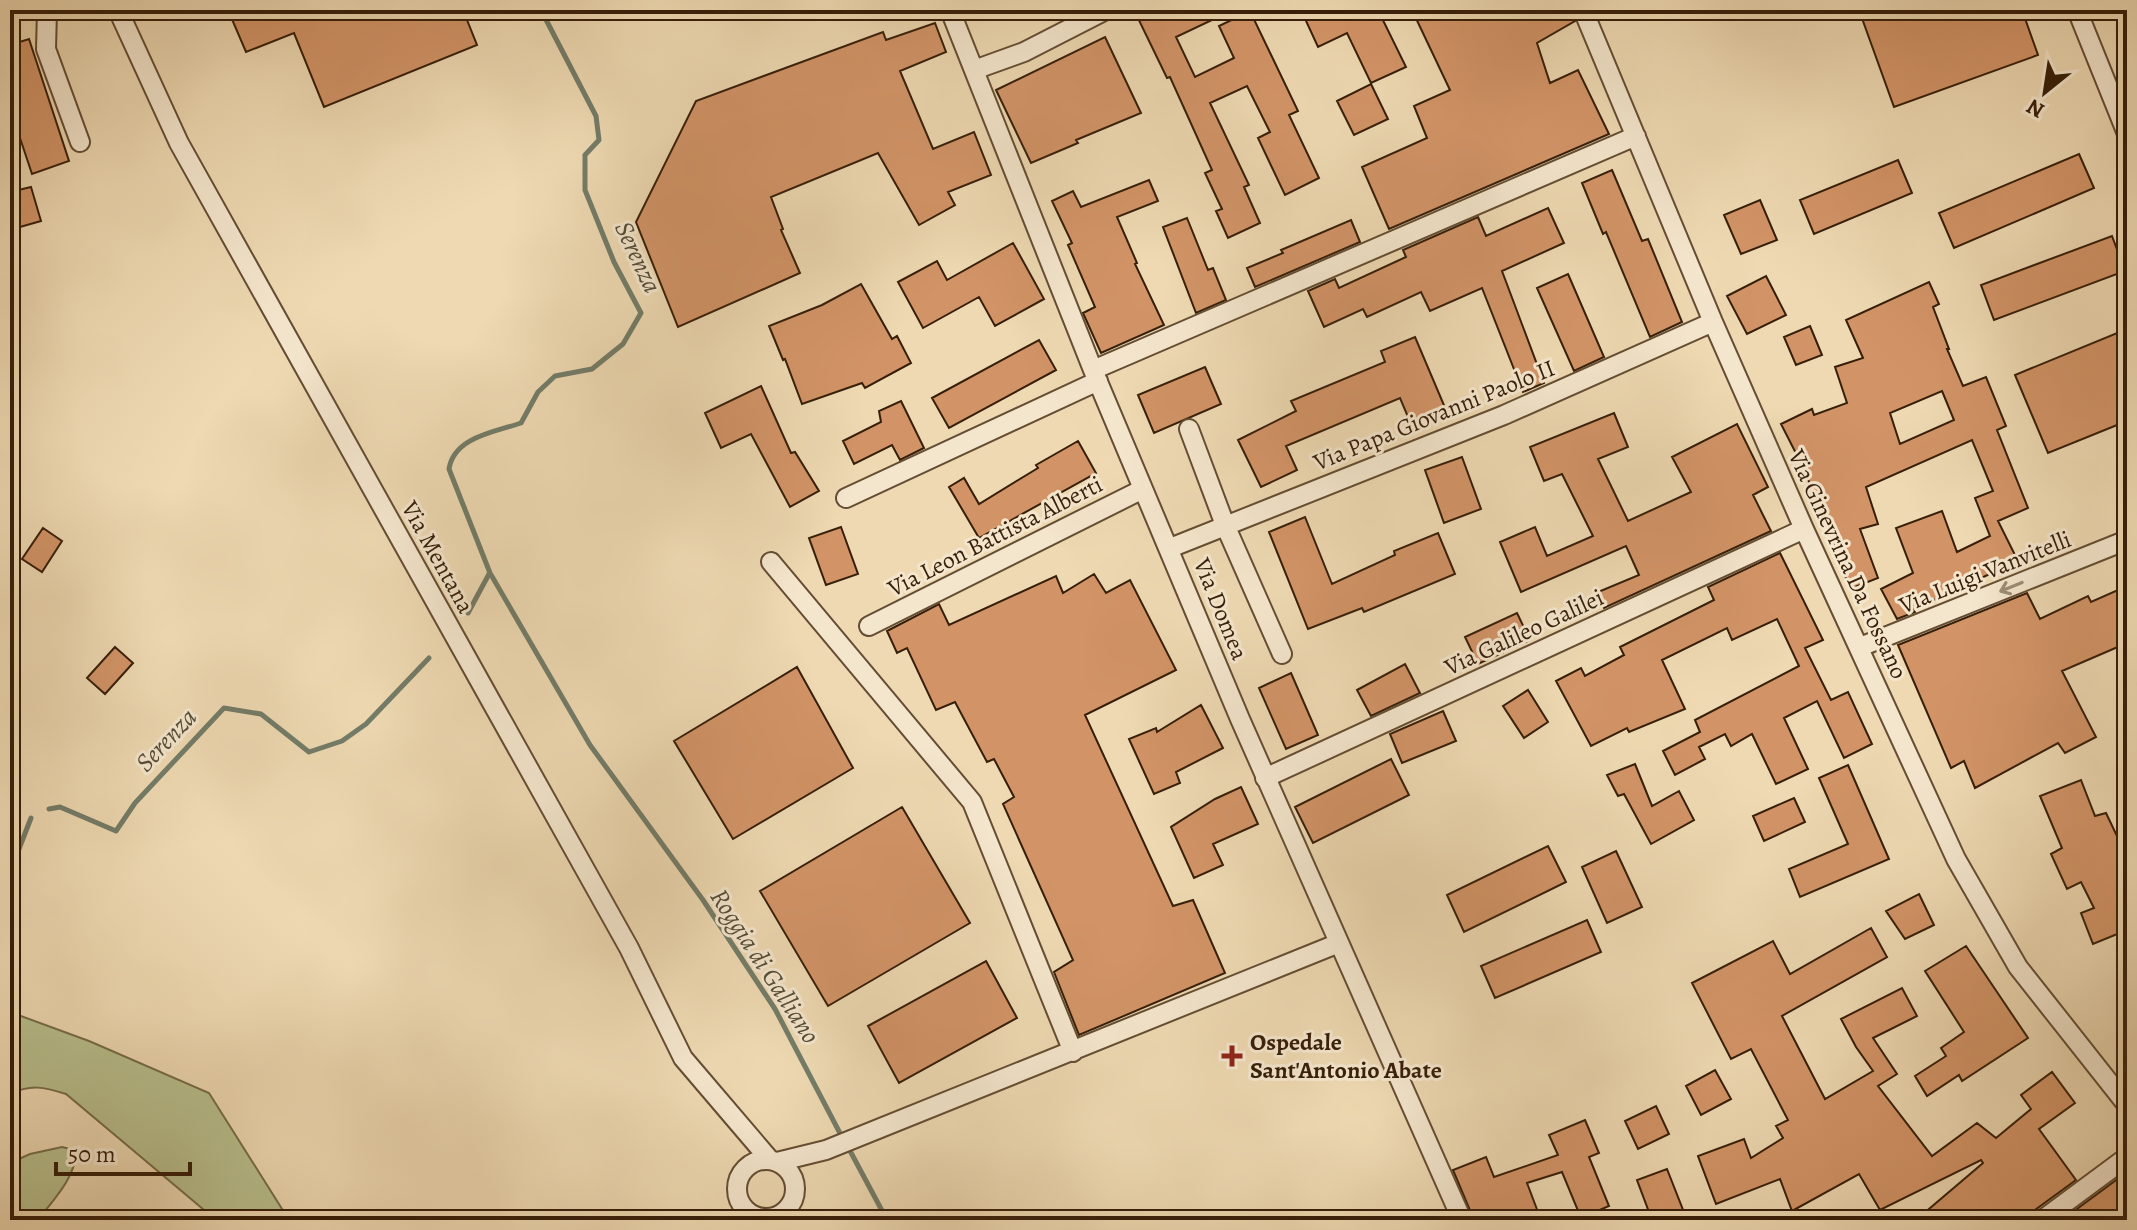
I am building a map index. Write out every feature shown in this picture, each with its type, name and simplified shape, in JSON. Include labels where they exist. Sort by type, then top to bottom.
[{"type":"street","points":[[47,10],[46,49],[80,142]]},
{"type":"street","name":"Via Mentana","points":[[118,10],[179,143],[629,948],[683,1058],[732,1118],[773,1161]]},
{"type":"street","name":"Via Domea","points":[[950,10],[1095,376],[1265,778],[1462,1220]]},
{"type":"street","points":[[974,70],[1024,52],[1106,10]]},
{"type":"street","name":"Via Ginevrina Da Fossano","points":[[1583,10],[1713,322],[1804,529],[1956,859],[2018,967],[2127,1105]]},
{"type":"street","points":[[2077,10],[2127,134]]},
{"type":"street","points":[[846,498],[1095,376],[1636,136]]},
{"type":"street","name":"Via Papa Giovanni Paolo II","points":[[1170,548],[1504,415],[1713,322]]},
{"type":"street","points":[[1189,429],[1225,525],[1282,654]]},
{"type":"street","name":"Via Leon Battista Alberti","points":[[869,626],[1143,489]]},
{"type":"street","name":"Via Galileo Galilei","points":[[1265,778],[1804,529]]},
{"type":"street","name":"Via Luigi Vanvitelli","points":[[1860,647],[2127,540]]},
{"type":"street","points":[[771,562],[972,802],[1073,1052]]},
{"type":"street","points":[[773,1161],[784,1166],[793,1179],[795,1194],[783,1217],[758,1218],[742,1205],[737,1189],[742,1172],[748,1166],[762,1160],[773,1161],[823,1151],[1339,943]]},
{"type":"street","name":"Via Mentana","points":[[732,1118],[748,1166]]},
{"type":"street","points":[[793,1179],[823,1151]]},
{"type":"street","points":[[2042,1220],[2127,1157]]},
{"type":"green space","points":[[10,1012],[89,1041],[209,1093],[289,1220],[216,1220],[66,1094],[38,1088],[10,1094]]},
{"type":"green space","points":[[62,1147],[78,1151],[62,1188],[38,1220],[10,1220],[10,1163],[30,1154]]},
{"type":"building","points":[[228,10],[463,10],[477,45],[324,107],[294,33],[246,52]]},
{"type":"building","points":[[1134,10],[1207,10],[1212,20],[1176,37],[1195,77],[1234,58],[1219,26],[1250,11],[1298,111],[1289,115],[1319,178],[1285,195],[1258,138],[1270,132],[1247,86],[1210,103],[1249,185],[1244,187],[1260,223],[1228,238],[1216,211],[1222,209],[1205,173],[1212,170],[1170,77],[1167,78]]},
{"type":"building","points":[[1301,10],[1378,10],[1406,67],[1371,83],[1347,33],[1318,47]]},
{"type":"building","points":[[1412,10],[1571,10],[1575,21],[1537,43],[1550,83],[1578,70],[1609,134],[1389,229],[1362,167],[1427,138],[1414,106],[1450,90]]},
{"type":"building","points":[[1859,10],[2022,10],[2038,55],[1894,107]]},
{"type":"building","points":[[935,23],[946,52],[900,71],[933,149],[974,132],[991,175],[948,192],[955,205],[919,225],[878,153],[771,197],[781,230],[800,273],[678,327],[636,222],[696,101],[883,32],[886,40]]},
{"type":"building","points":[[1105,37],[1141,113],[1031,163],[996,90]]},
{"type":"building","points":[[29,39],[69,161],[32,174],[14,120],[20,118],[10,87],[10,45]]},
{"type":"building","points":[[1371,84],[1388,119],[1354,135],[1337,101]]},
{"type":"building","points":[[2079,154],[2094,188],[1954,248],[1939,213]]},
{"type":"building","points":[[1898,160],[1912,193],[1814,234],[1800,200]]},
{"type":"building","points":[[1612,170],[1642,241],[1648,239],[1682,322],[1650,337],[1582,183]]},
{"type":"building","points":[[1149,180],[1158,201],[1117,217],[1164,325],[1101,353],[1083,313],[1095,307],[1068,245],[1072,243],[1052,201],[1073,191],[1081,207]]},
{"type":"building","points":[[31,187],[41,221],[13,229],[10,192]]},
{"type":"building","points":[[1760,200],[1777,240],[1741,254],[1724,215]]},
{"type":"building","points":[[1548,208],[1564,243],[1502,271],[1544,383],[1523,392],[1482,288],[1430,311],[1421,292],[1367,317],[1363,309],[1324,327],[1308,291],[1335,279],[1339,288],[1406,257],[1403,250],[1478,217],[1486,236]]},
{"type":"building","points":[[1187,218],[1208,270],[1213,268],[1226,300],[1196,313],[1163,227]]},
{"type":"building","points":[[1351,220],[1360,242],[1255,287],[1247,268]]},
{"type":"building","points":[[2112,236],[2125,271],[1994,320],[1981,285]]},
{"type":"building","points":[[1013,243],[1044,299],[995,326],[979,297],[923,328],[898,282],[937,261],[947,280]]},
{"type":"building","points":[[1568,274],[1604,357],[1574,371],[1537,288]]},
{"type":"building","points":[[1766,276],[1786,315],[1747,334],[1727,296]]},
{"type":"building","points":[[1929,282],[1939,304],[1933,307],[1963,386],[1986,377],[2006,426],[1997,430],[2028,508],[1998,521],[2018,561],[1897,619],[1881,589],[1913,573],[1896,528],[1942,511],[1957,552],[1990,536],[1975,498],[1993,491],[1972,440],[1866,487],[1878,524],[1860,529],[1878,578],[1850,589],[1806,473],[1781,424],[1812,409],[1814,415],[1847,403],[1835,367],[1863,358],[1846,320]],"holes":[[[1942,391],[1954,420],[1900,444],[1890,413]]]},
{"type":"building","points":[[861,284],[892,339],[897,336],[911,363],[865,388],[862,383],[802,404],[769,326],[822,305]]},
{"type":"building","points":[[1810,326],[1822,355],[1796,365],[1784,337]]},
{"type":"building","points":[[2127,329],[2127,421],[2048,453],[2015,375]]},
{"type":"building","points":[[1415,337],[1446,410],[1411,424],[1400,398],[1286,446],[1297,470],[1261,487],[1238,440],[1296,411],[1291,401],[1385,362],[1381,351]]},
{"type":"building","points":[[1039,340],[1056,370],[949,428],[932,398]]},
{"type":"building","points":[[1205,367],[1221,404],[1154,433],[1138,395]]},
{"type":"building","points":[[761,386],[791,453],[795,452],[819,491],[790,507],[751,434],[721,448],[705,413]]},
{"type":"building","points":[[901,401],[924,448],[900,460],[892,445],[854,464],[843,441],[881,422],[879,411]]},
{"type":"building","points":[[1614,413],[1628,447],[1598,459],[1628,521],[1691,492],[1672,457],[1737,424],[1768,487],[1753,495],[1771,531],[1604,608],[1598,592],[1639,575],[1626,546],[1521,592],[1500,542],[1535,527],[1547,556],[1593,536],[1562,474],[1544,481],[1530,447]]},
{"type":"building","points":[[1078,441],[1096,473],[979,538],[949,487],[964,478],[979,504]]},
{"type":"building","points":[[1462,457],[1481,509],[1444,523],[1425,470]]},
{"type":"building","points":[[1305,517],[1332,584],[1395,555],[1394,551],[1438,533],[1455,574],[1364,612],[1362,608],[1308,629],[1269,532]]},
{"type":"building","points":[[841,527],[858,574],[826,585],[809,538]]},
{"type":"building","points":[[43,528],[62,541],[42,572],[22,559]]},
{"type":"building","points":[[1780,553],[1823,640],[1805,648],[1831,700],[1848,692],[1872,744],[1844,758],[1817,701],[1784,718],[1808,769],[1776,784],[1752,734],[1731,746],[1725,734],[1699,747],[1705,759],[1675,775],[1663,751],[1700,732],[1695,720],[1799,666],[1777,619],[1732,640],[1727,628],[1662,660],[1685,709],[1629,732],[1627,728],[1591,746],[1556,681],[1581,668],[1585,676],[1624,655],[1620,647],[1714,600],[1708,587]]},
{"type":"building","points":[[1094,574],[1106,593],[1130,580],[1176,670],[1085,715],[1173,906],[1193,900],[1225,973],[1079,1035],[1054,972],[1073,960],[1003,804],[1014,797],[994,759],[987,762],[955,702],[936,710],[907,648],[897,653],[887,631],[939,604],[949,625],[1056,576],[1063,593]]},
{"type":"building","points":[[2127,586],[2127,643],[2062,671],[2096,737],[2065,753],[2058,743],[1975,788],[1964,761],[1951,768],[1898,645],[2027,593],[2040,619],[2088,596],[2091,602]]},
{"type":"building","points":[[1517,613],[1530,640],[1478,664],[1465,637]]},
{"type":"building","points":[[115,647],[133,663],[105,694],[87,678]]},
{"type":"building","points":[[1405,664],[1420,693],[1371,716],[1357,690]]},
{"type":"building","points":[[797,667],[853,768],[733,839],[674,741]]},
{"type":"building","points":[[1291,673],[1318,735],[1286,749],[1259,688]]},
{"type":"building","points":[[1528,690],[1548,722],[1524,738],[1503,706]]},
{"type":"building","points":[[1201,705],[1223,748],[1176,772],[1180,783],[1154,794],[1129,739],[1156,728],[1157,732]]},
{"type":"building","points":[[1443,711],[1456,741],[1402,763],[1390,734]]},
{"type":"building","points":[[1391,759],[1409,795],[1313,843],[1295,807]]},
{"type":"building","points":[[1635,764],[1652,806],[1679,791],[1694,820],[1651,844],[1624,794],[1618,796],[1607,775]]},
{"type":"building","points":[[1848,765],[1889,859],[1800,897],[1789,869],[1848,844],[1819,778]]},
{"type":"building","points":[[2081,780],[2095,816],[2106,813],[2127,857],[2127,930],[2093,944],[2081,913],[2094,908],[2081,882],[2067,889],[2051,854],[2062,848],[2040,796]]},
{"type":"building","points":[[1241,787],[1258,824],[1213,844],[1223,865],[1194,878],[1171,827],[1215,799]]},
{"type":"building","points":[[1794,798],[1805,822],[1764,841],[1753,816]]},
{"type":"building","points":[[902,807],[970,923],[828,1006],[760,891]]},
{"type":"building","points":[[1548,846],[1566,882],[1464,932],[1447,895]]},
{"type":"building","points":[[1616,851],[1642,907],[1607,923],[1582,867]]},
{"type":"building","points":[[1919,894],[1934,925],[1905,939],[1886,911]]},
{"type":"building","points":[[1587,920],[1601,952],[1495,998],[1481,966]]},
{"type":"building","points":[[1871,928],[1887,957],[1782,1016],[1825,1099],[1873,1071],[1841,1019],[1902,988],[1917,1016],[1873,1038],[1897,1074],[1878,1086],[1932,1156],[1977,1123],[1996,1138],[2031,1109],[2021,1095],[2052,1072],[2075,1103],[2039,1129],[2076,1180],[2035,1210],[2030,1220],[1916,1220],[1983,1163],[1981,1160],[1880,1210],[1859,1174],[1792,1211],[1780,1179],[1716,1204],[1698,1156],[1744,1139],[1751,1158],[1783,1138],[1776,1126],[1788,1120],[1751,1049],[1731,1059],[1692,983],[1773,941],[1790,974]]},
{"type":"building","points":[[1966,946],[2028,1038],[1962,1081],[1959,1075],[1927,1096],[1915,1076],[1946,1056],[1941,1048],[1964,1032],[1925,971]]},
{"type":"building","points":[[986,961],[1017,1018],[899,1083],[868,1026]]},
{"type":"building","points":[[1715,1070],[1731,1099],[1701,1115],[1686,1086]]},
{"type":"building","points":[[1656,1106],[1669,1134],[1638,1149],[1625,1121]]},
{"type":"building","points":[[1585,1120],[1599,1153],[1589,1157],[1609,1206],[1581,1218],[1562,1172],[1527,1183],[1541,1220],[1474,1220],[1453,1170],[1486,1157],[1494,1177],[1558,1155],[1549,1135]]},
{"type":"building","points":[[1667,1169],[1687,1220],[1652,1220],[1637,1180]]},
{"type":"building","points":[[2127,1172],[2127,1213],[2117,1220],[2062,1220]]},
{"type":"waterway","name":"Serenza","points":[[541,10],[596,116],[599,140],[585,155],[585,190],[614,262],[641,313],[623,344],[592,369],[555,376],[538,392],[521,423],[467,443],[452,458],[449,469],[490,573],[590,745],[703,900],[775,1009],[843,1139]]},
{"type":"waterway","name":"Serenza","points":[[468,613],[489,574]]},
{"type":"waterway","name":"Serenza","points":[[49,809],[60,807],[116,831],[135,803],[224,708],[261,714],[309,752],[342,741],[366,724],[429,658]]},
{"type":"waterway","name":"Serenza","points":[[10,872],[31,818]]},
{"type":"waterway","name":"Roggia di Galliano","points":[[848,1147],[887,1220]]},
{"type":"place","name":"Ospedale Sant'Antonio Abate","points":[[1232,1056]]}]
